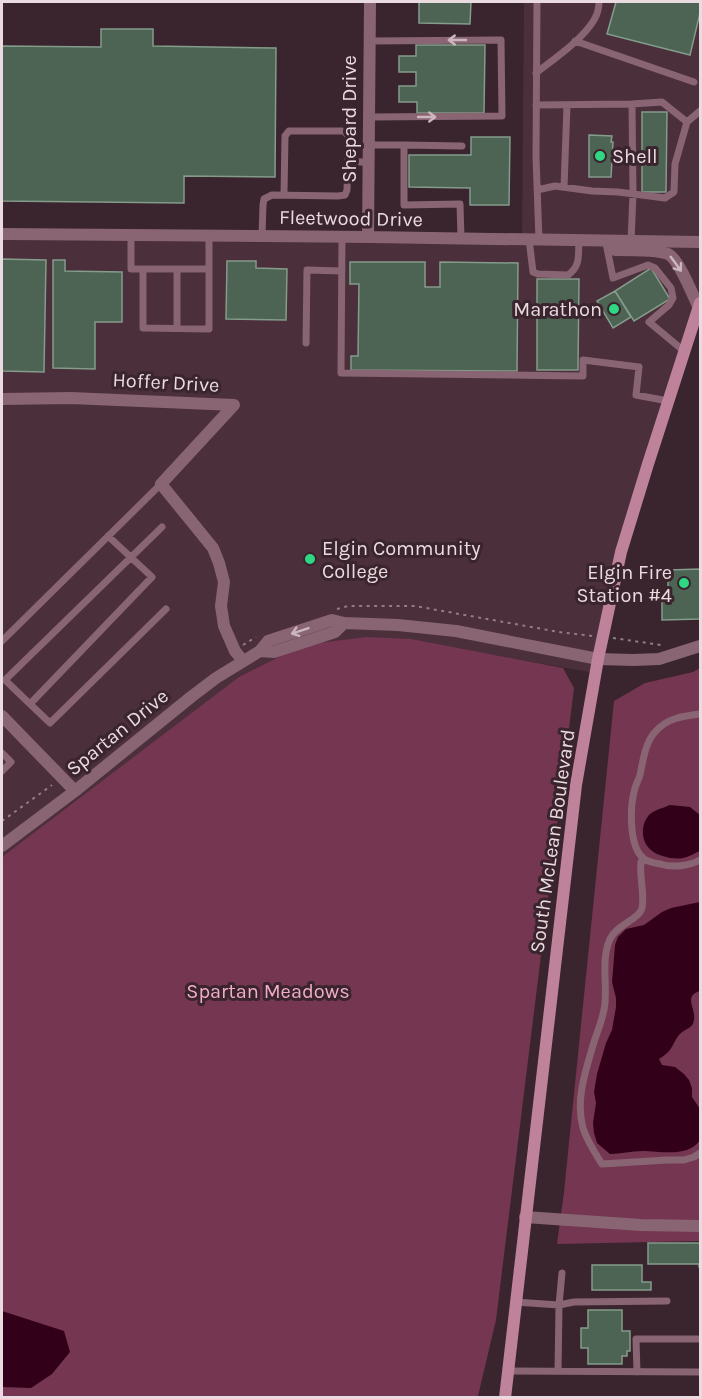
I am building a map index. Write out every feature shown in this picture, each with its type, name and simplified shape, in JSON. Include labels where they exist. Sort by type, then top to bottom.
[{"type":"main road","name":"South McLean Boulevard","points":[[504,1398],[576,785],[598,659],[621,552],[700,305]]},
{"type":"street","name":"Shepard Drive","points":[[368,237],[370,2]]},
{"type":"street","name":"Fleetwood Drive","points":[[2,234],[700,242]]},
{"type":"street","points":[[606,241],[615,250],[667,254],[677,263],[700,305]]},
{"type":"street","name":"Hoffer Drive","points":[[2,399],[72,398],[234,405],[161,484]]},
{"type":"street","points":[[161,484],[213,548],[224,582],[221,606],[224,626],[235,651],[243,661]]},
{"type":"street","name":"Spartan Drive","points":[[2,846],[75,791],[191,696],[260,651],[268,641],[332,620],[344,623],[398,625],[456,631],[598,659],[659,659],[700,646]]},
{"type":"street","points":[[2,716],[75,791]]},
{"type":"street","points":[[525,1217],[641,1225],[700,1226]]},
{"type":"lane","points":[[537,2],[537,190],[533,272],[568,275],[572,273],[578,264],[579,240]]},
{"type":"lane","points":[[536,73],[575,41],[595,20],[599,2]]},
{"type":"lane","points":[[369,40],[501,40],[502,116],[369,117]]},
{"type":"lane","points":[[575,41],[694,82]]},
{"type":"lane","points":[[536,105],[663,102],[687,122]]},
{"type":"lane","points":[[631,241],[632,104]]},
{"type":"lane","points":[[564,187],[567,105]]},
{"type":"lane","points":[[537,190],[555,186],[665,198],[674,192],[675,164],[687,122],[700,111]]},
{"type":"lane","points":[[262,236],[264,200],[272,195],[338,196],[345,195],[349,137],[345,132],[289,131],[285,136],[284,195]]},
{"type":"lane","points":[[368,145],[462,146]]},
{"type":"lane","points":[[404,145],[404,205],[460,204],[460,238]]},
{"type":"lane","points":[[348,162],[368,162]]},
{"type":"lane","points":[[131,235],[131,269],[209,269]]},
{"type":"lane","points":[[143,269],[143,328],[209,328],[209,236]]},
{"type":"lane","points":[[342,237],[340,373],[583,376],[583,360],[639,367],[636,395],[668,401]]},
{"type":"lane","points":[[606,241],[612,279],[648,265],[655,268],[671,288],[673,298],[669,305],[649,322],[684,351]]},
{"type":"lane","points":[[177,269],[177,328]]},
{"type":"lane","points":[[306,343],[307,270],[342,271]]},
{"type":"lane","points":[[2,641],[161,484]]},
{"type":"lane","points":[[162,527],[5,680],[50,723],[166,609]]},
{"type":"lane","points":[[30,704],[152,577],[108,536]]},
{"type":"lane","points":[[700,714],[676,717],[664,723],[653,733],[634,790],[631,814],[636,845],[645,860],[667,866],[681,866],[700,860]]},
{"type":"lane","points":[[2,753],[11,762],[2,771]]},
{"type":"lane","points":[[645,860],[641,862],[640,868],[641,912],[615,930],[606,949],[605,1003],[583,1081],[580,1113],[584,1130],[602,1164],[684,1160],[694,1158],[700,1153]]},
{"type":"lane","points":[[558,1371],[562,1273]]},
{"type":"lane","points":[[515,1302],[559,1305],[574,1302],[667,1301]]},
{"type":"lane","points":[[637,1372],[636,1339],[700,1339]]},
{"type":"lane","points":[[507,1371],[700,1372]]},
{"type":"path","points":[[338,609],[348,606],[416,606],[585,635]]},
{"type":"path","points":[[235,651],[259,635]]},
{"type":"path","points":[[629,641],[660,645]]},
{"type":"path","points":[[2,821],[159,707]]},
{"type":"shaded area","points":[[524,2],[700,2],[700,240],[522,238]]},
{"type":"shaded area","name":"Elgin Community College","points":[[2,240],[700,246],[700,298],[639,475],[590,672],[429,644],[2,863]]},
{"type":"shaded area","points":[[670,805],[690,807],[700,815],[700,851],[685,857],[666,857],[654,852],[645,843],[643,828],[646,819],[653,812]]},
{"type":"shaded area","points":[[700,902],[700,991],[695,993],[691,999],[693,1023],[679,1035],[669,1051],[659,1059],[662,1065],[675,1067],[689,1080],[692,1097],[700,1109],[700,1140],[695,1146],[681,1151],[610,1154],[597,1143],[593,1123],[597,1074],[612,1030],[616,1007],[612,982],[615,945],[618,937],[626,929],[644,925],[671,908]]},
{"type":"shaded area","points":[[2,1311],[64,1331],[70,1352],[52,1374],[31,1388],[2,1387]]},
{"type":"shaded area","points":[[478,1396],[501,1396],[501,1398],[190,1397]]},
{"type":"green space","name":"Spartan Meadows","points":[[367,637],[411,639],[563,668],[574,688],[496,1320],[478,1396],[2,1397],[2,857],[239,677],[283,655],[318,643]]},
{"type":"green space","points":[[700,668],[700,1241],[557,1244],[614,701],[645,683],[693,672]]},
{"type":"building","points":[[419,2],[471,2],[470,24],[419,23]]},
{"type":"building","points":[[616,2],[700,2],[700,13],[690,55],[607,34]]},
{"type":"building","points":[[101,29],[153,29],[153,46],[276,48],[275,177],[184,176],[184,203],[2,201],[2,46],[101,47]]},
{"type":"building","points":[[416,45],[485,45],[484,113],[417,113],[417,102],[399,102],[399,86],[416,86],[416,72],[399,72],[399,56],[416,56]]},
{"type":"building","name":"Shell","points":[[642,112],[667,112],[666,192],[642,192]]},
{"type":"building","name":"Shell","points":[[589,135],[612,136],[611,177],[589,177]]},
{"type":"building","points":[[471,137],[510,137],[509,205],[470,205],[470,188],[409,187],[409,155],[471,155]]},
{"type":"building","points":[[2,259],[46,260],[44,372],[2,371]]},
{"type":"building","points":[[53,260],[65,260],[65,271],[122,272],[122,322],[95,322],[95,369],[53,368]]},
{"type":"building","points":[[227,261],[256,261],[256,268],[287,269],[286,320],[226,319]]},
{"type":"building","points":[[350,262],[425,262],[425,287],[440,287],[440,262],[518,263],[517,371],[351,370],[351,356],[358,356],[359,284],[350,284]]},
{"type":"building","name":"Marathon","points":[[651,268],[670,299],[634,321],[615,291]]},
{"type":"building","points":[[537,279],[579,279],[578,370],[537,370]]},
{"type":"building","name":"Marathon","points":[[615,291],[631,317],[613,328],[597,301]]},
{"type":"building","name":"Elgin Fire Station #4","points":[[700,569],[700,619],[662,620],[662,596],[668,596],[668,570]]},
{"type":"building","points":[[648,1243],[700,1243],[700,1267],[699,1264],[648,1264]]},
{"type":"building","points":[[592,1265],[642,1265],[642,1282],[651,1282],[651,1290],[592,1290]]},
{"type":"building","points":[[588,1310],[622,1310],[622,1331],[630,1331],[630,1351],[627,1351],[627,1356],[622,1356],[622,1364],[588,1364],[588,1348],[581,1348],[581,1328],[588,1328]]},
{"type":"place","name":"Shell","points":[[600,156]]},
{"type":"place","name":"Marathon","points":[[614,309]]},
{"type":"place","name":"Elgin Community College","points":[[310,559]]},
{"type":"place","name":"Elgin Fire Station #4","points":[[684,583]]}]
